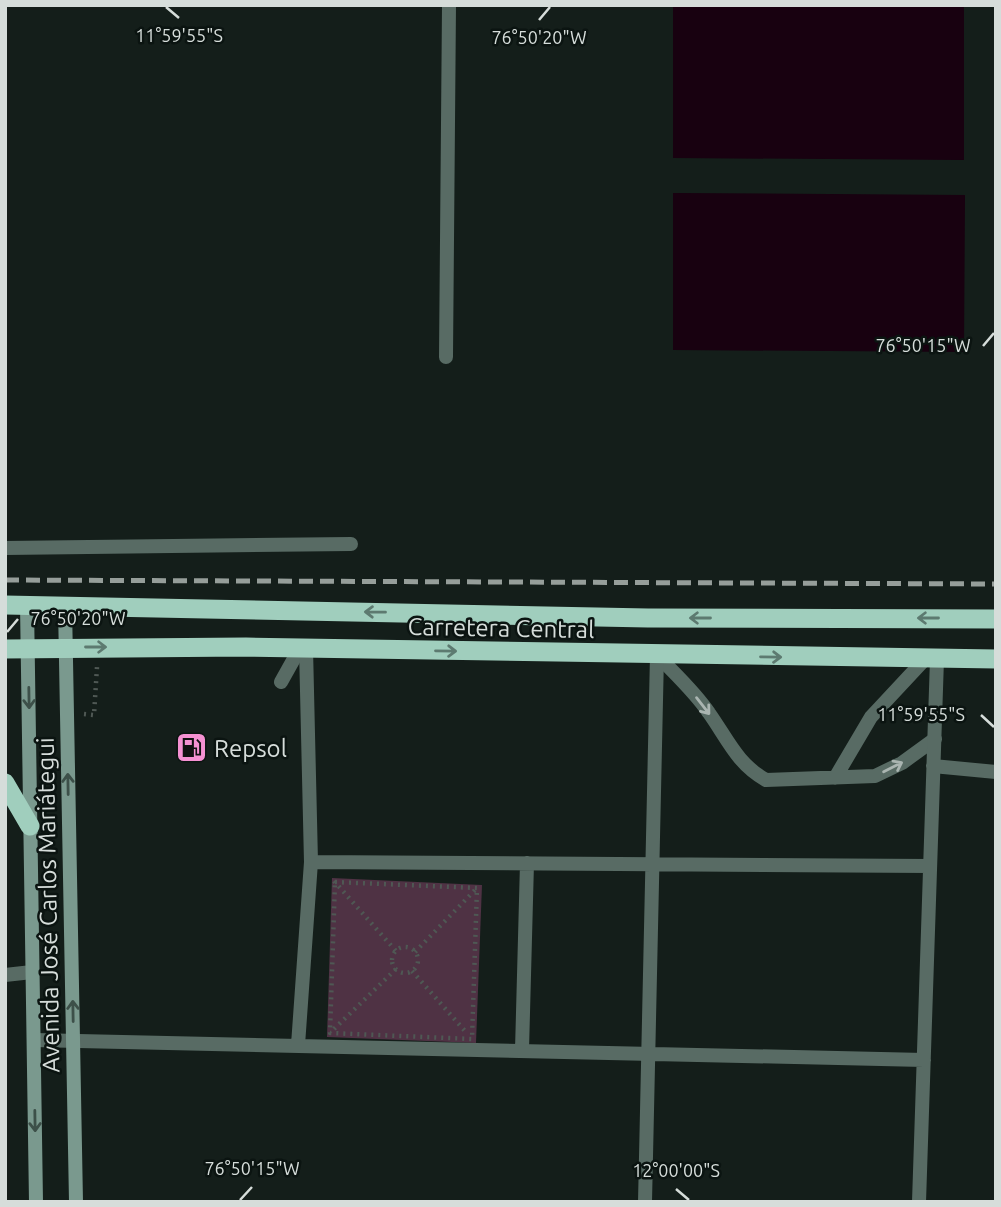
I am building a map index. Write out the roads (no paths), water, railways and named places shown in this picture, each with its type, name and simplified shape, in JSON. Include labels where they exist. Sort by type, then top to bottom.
[{"type":"highway","name":"Carretera Central","points":[[5,605],[648,618],[996,619]]},
{"type":"highway","name":"Carretera Central","points":[[5,649],[66,646],[303,648],[657,656],[996,659]]},
{"type":"highway","points":[[5,783],[30,826]]},
{"type":"main road","name":"Avenida José Carlos Mariátegui","points":[[27,605],[36,1202]]},
{"type":"main road","name":"Avenida José Carlos Mariátegui","points":[[65,606],[76,1202]]},
{"type":"street","points":[[446,357],[449,5]]},
{"type":"street","points":[[5,548],[351,544]]},
{"type":"street","points":[[281,682],[303,648]]},
{"type":"street","points":[[302,1045],[314,862],[303,648]]},
{"type":"street","points":[[657,656],[690,689],[731,749],[752,772],[766,779],[875,776],[902,763],[935,739]]},
{"type":"street","points":[[645,1202],[657,656]]},
{"type":"street","points":[[835,778],[872,717],[932,658]]},
{"type":"street","points":[[919,1202],[935,739],[932,658]]},
{"type":"street","points":[[933,766],[996,772]]},
{"type":"street","points":[[314,862],[930,866]]},
{"type":"street","points":[[522,1050],[527,863]]},
{"type":"street","points":[[5,975],[32,972]]},
{"type":"street","points":[[34,1040],[302,1045],[472,1044],[522,1050],[923,1060]]},
{"type":"railway","points":[[5,580],[996,584]]},
{"type":"place","name":"Repsol","points":[[191,748]]}]
